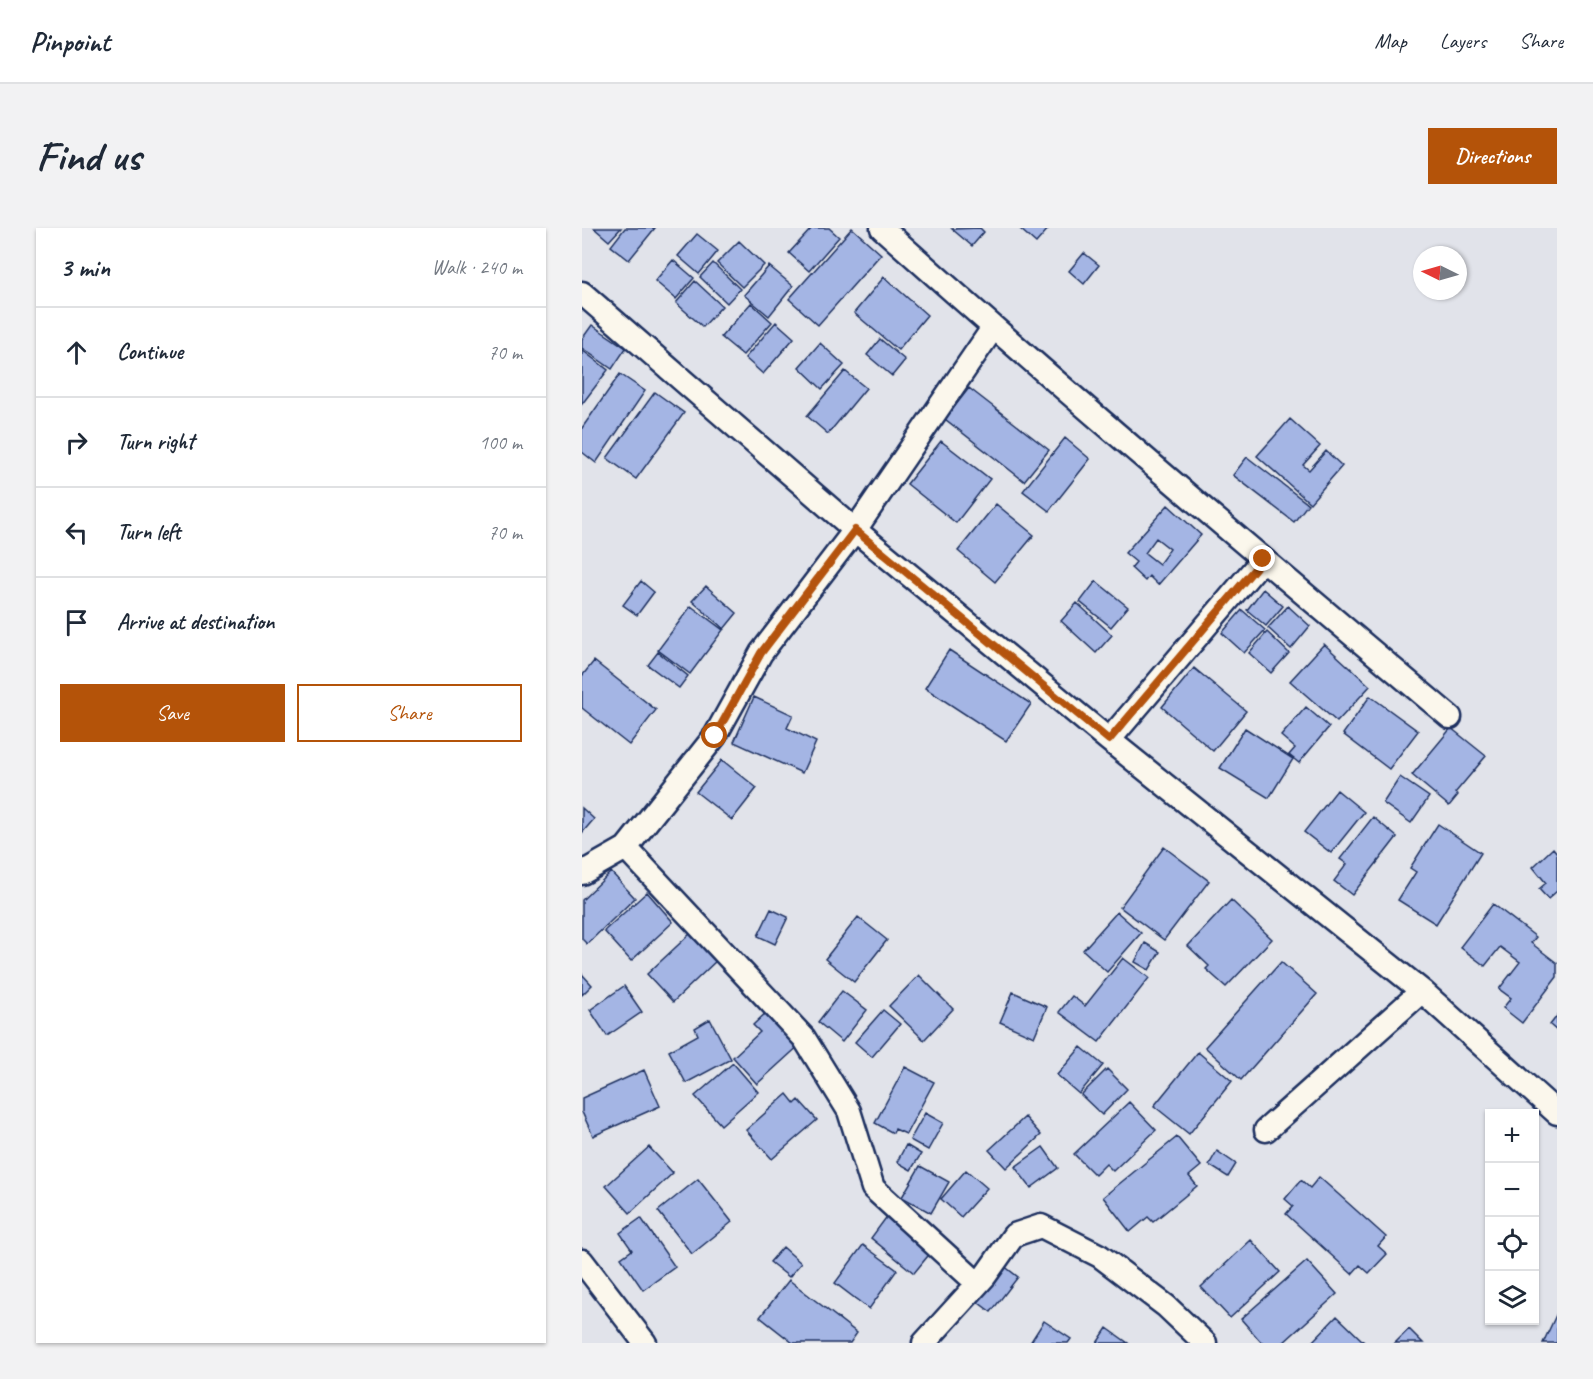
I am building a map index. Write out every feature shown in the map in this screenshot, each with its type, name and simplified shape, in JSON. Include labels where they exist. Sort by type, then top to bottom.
[{"type":"street","points":[[882,228],[993,328],[1450,717]]},
{"type":"street","points":[[582,293],[855,530],[1109,740],[1422,991],[1557,1113]]},
{"type":"street","points":[[582,873],[626,848],[715,736],[761,653],[855,530],[993,328]]},
{"type":"street","points":[[1109,740],[1263,559]]},
{"type":"street","points":[[626,848],[804,1038],[849,1111],[873,1188],[977,1283]]},
{"type":"street","points":[[1266,1130],[1422,991]]},
{"type":"street","points":[[924,1343],[985,1276],[1014,1235],[1041,1226],[1100,1256],[1166,1306],[1205,1343]]},
{"type":"street","points":[[582,1261],[645,1343]]},
{"type":"building","points":[[594,228],[621,228],[609,241]]},
{"type":"building","points":[[625,228],[655,228],[629,260],[611,246]]},
{"type":"building","points":[[812,228],[829,228],[839,237],[809,271],[789,253]]},
{"type":"building","points":[[852,228],[881,254],[818,325],[789,299]]},
{"type":"building","points":[[980,228],[984,232],[972,246],[952,229]]},
{"type":"building","points":[[1019,228],[1049,228],[1036,243]]},
{"type":"building","points":[[697,234],[718,251],[699,274],[678,256]]},
{"type":"building","points":[[739,241],[764,265],[742,287],[717,263]]},
{"type":"building","points":[[1084,253],[1099,265],[1084,284],[1069,271]]},
{"type":"building","points":[[673,260],[694,278],[676,299],[655,281]]},
{"type":"building","points":[[713,263],[740,289],[727,303],[700,277]]},
{"type":"building","points":[[769,266],[793,286],[769,316],[744,295]]},
{"type":"building","points":[[884,277],[927,315],[898,350],[854,313]]},
{"type":"building","points":[[695,281],[722,306],[703,327],[676,303]]},
{"type":"building","points":[[751,303],[772,322],[743,355],[721,337]]},
{"type":"building","points":[[776,322],[794,338],[763,374],[745,358]]},
{"type":"building","points":[[592,325],[626,348],[612,369],[582,348],[582,339]]},
{"type":"building","points":[[880,339],[905,360],[892,376],[867,355]]},
{"type":"building","points":[[820,343],[844,365],[822,389],[799,367]]},
{"type":"building","points":[[582,350],[608,370],[582,404]]},
{"type":"building","points":[[845,371],[866,388],[828,434],[807,416]]},
{"type":"building","points":[[620,374],[645,391],[596,463],[582,452],[582,428]]},
{"type":"building","points":[[969,388],[1049,450],[1024,481],[945,419]]},
{"type":"building","points":[[655,392],[684,413],[636,479],[607,458]]},
{"type":"building","points":[[1290,419],[1320,446],[1303,465],[1309,470],[1326,451],[1342,466],[1310,503],[1257,456]]},
{"type":"building","points":[[1065,438],[1090,459],[1049,511],[1023,491]]},
{"type":"building","points":[[941,441],[990,479],[956,523],[907,484]]},
{"type":"building","points":[[1247,457],[1308,504],[1294,522],[1233,475]]},
{"type":"building","points":[[996,504],[1034,535],[995,582],[958,551]]},
{"type":"building","points":[[1168,505],[1201,535],[1158,585],[1149,576],[1145,581],[1131,568],[1136,562],[1125,553]],"holes":[[[1156,538],[1170,549],[1159,564],[1145,553]]]},
{"type":"building","points":[[641,581],[654,592],[637,615],[623,605]]},
{"type":"building","points":[[1096,581],[1128,607],[1111,627],[1080,602]]},
{"type":"building","points":[[706,586],[737,613],[724,629],[692,601]]},
{"type":"building","points":[[1263,589],[1283,606],[1266,626],[1247,610]]},
{"type":"building","points":[[1077,603],[1112,635],[1096,653],[1061,621]]},
{"type":"building","points":[[691,606],[723,630],[690,674],[658,650]]},
{"type":"building","points":[[1288,606],[1310,626],[1291,649],[1268,628]]},
{"type":"building","points":[[1242,610],[1265,630],[1244,653],[1222,633]]},
{"type":"building","points":[[1267,632],[1289,653],[1271,673],[1249,653]]},
{"type":"building","points":[[1324,644],[1370,686],[1337,722],[1290,681]]},
{"type":"building","points":[[949,650],[1031,704],[1006,741],[925,688]]},
{"type":"building","points":[[658,652],[688,676],[679,688],[648,665]]},
{"type":"building","points":[[594,661],[656,710],[629,745],[582,708],[582,676]]},
{"type":"building","points":[[1194,668],[1246,711],[1213,751],[1162,707]]},
{"type":"building","points":[[1370,696],[1418,731],[1389,769],[1343,734]]},
{"type":"building","points":[[754,697],[793,715],[787,728],[816,742],[802,773],[734,742]]},
{"type":"building","points":[[1306,707],[1329,727],[1299,763],[1289,755],[1295,748],[1281,736]]},
{"type":"building","points":[[1245,728],[1293,759],[1269,798],[1220,768]]},
{"type":"building","points":[[1451,728],[1486,756],[1455,793],[1458,795],[1449,806],[1412,775]]},
{"type":"building","points":[[722,760],[757,788],[732,820],[696,792]]},
{"type":"building","points":[[1400,777],[1429,797],[1411,823],[1383,803]]},
{"type":"building","points":[[1337,790],[1364,812],[1331,853],[1304,832]]},
{"type":"building","points":[[582,808],[594,819],[582,833]]},
{"type":"building","points":[[1373,817],[1397,837],[1352,895],[1334,881],[1347,864],[1340,859]]},
{"type":"building","points":[[1438,824],[1481,853],[1436,924],[1398,900],[1416,872],[1410,868]]},
{"type":"building","points":[[1164,847],[1209,881],[1164,940],[1120,907]]},
{"type":"building","points":[[1553,848],[1557,853],[1557,891],[1548,899],[1539,889],[1546,883],[1533,867]]},
{"type":"building","points":[[611,872],[635,898],[587,944],[582,939],[582,900]]},
{"type":"building","points":[[647,892],[673,922],[631,961],[604,931]]},
{"type":"building","points":[[1231,900],[1272,939],[1226,987],[1206,969],[1209,966],[1188,946]]},
{"type":"building","points":[[1493,904],[1536,937],[1531,943],[1557,963],[1557,977],[1522,1023],[1503,1008],[1511,998],[1499,989],[1520,962],[1500,947],[1485,966],[1460,947]]},
{"type":"building","points":[[771,909],[788,917],[775,944],[758,936]]},
{"type":"building","points":[[1117,912],[1141,933],[1107,972],[1083,950]]},
{"type":"building","points":[[858,917],[887,940],[854,982],[825,959]]},
{"type":"building","points":[[691,933],[717,960],[673,1002],[647,974]]},
{"type":"building","points":[[1145,943],[1160,952],[1149,970],[1135,962]]},
{"type":"building","points":[[1123,958],[1149,978],[1099,1042],[1059,1012],[1072,996],[1085,1006]]},
{"type":"building","points":[[1281,962],[1317,994],[1241,1080],[1205,1047]]},
{"type":"building","points":[[582,974],[592,985],[582,995]]},
{"type":"building","points":[[919,975],[953,1009],[924,1040],[889,1006]]},
{"type":"building","points":[[624,986],[642,1012],[607,1036],[590,1010]]},
{"type":"building","points":[[842,991],[867,1010],[842,1042],[818,1022]]},
{"type":"building","points":[[1013,992],[1047,1007],[1034,1037],[1000,1022]]},
{"type":"building","points":[[771,1008],[802,1043],[757,1084],[733,1057],[760,1032],[753,1025]]},
{"type":"building","points":[[883,1010],[900,1024],[872,1057],[855,1042]]},
{"type":"building","points":[[1557,1016],[1557,1031],[1550,1025]]},
{"type":"building","points":[[710,1019],[731,1059],[686,1083],[669,1051],[698,1035],[695,1028]]},
{"type":"building","points":[[1081,1047],[1103,1065],[1079,1094],[1057,1075]]},
{"type":"building","points":[[1198,1052],[1232,1081],[1189,1134],[1154,1106]]},
{"type":"building","points":[[733,1063],[758,1092],[721,1125],[695,1096]]},
{"type":"building","points":[[905,1067],[934,1082],[906,1134],[895,1129],[893,1133],[875,1123]]},
{"type":"building","points":[[1107,1069],[1127,1089],[1102,1115],[1081,1095]]},
{"type":"building","points":[[644,1070],[660,1106],[593,1136],[582,1112],[582,1098]]},
{"type":"building","points":[[787,1094],[795,1104],[799,1100],[817,1120],[772,1159],[746,1130]]},
{"type":"building","points":[[1129,1102],[1156,1130],[1113,1171],[1106,1164],[1095,1175],[1074,1154]]},
{"type":"building","points":[[925,1113],[943,1123],[928,1150],[910,1140]]},
{"type":"building","points":[[1025,1117],[1041,1135],[1006,1168],[989,1150]]},
{"type":"building","points":[[1177,1137],[1201,1166],[1189,1176],[1197,1186],[1153,1222],[1148,1217],[1130,1232],[1103,1197]]},
{"type":"building","points":[[906,1145],[921,1154],[911,1170],[897,1162]]},
{"type":"building","points":[[649,1147],[673,1173],[630,1213],[606,1186]]},
{"type":"building","points":[[1043,1147],[1058,1168],[1031,1188],[1015,1167]]},
{"type":"building","points":[[1217,1151],[1236,1164],[1228,1177],[1209,1165]]},
{"type":"building","points":[[920,1166],[949,1182],[931,1213],[902,1197]]},
{"type":"building","points":[[966,1170],[987,1188],[961,1217],[941,1199]]},
{"type":"building","points":[[1319,1177],[1386,1237],[1378,1246],[1387,1254],[1369,1273],[1360,1265],[1352,1274],[1286,1214],[1293,1206],[1285,1199],[1301,1180],[1310,1188]]},
{"type":"building","points":[[698,1179],[732,1222],[692,1254],[658,1211]]},
{"type":"building","points":[[888,1215],[932,1251],[914,1273],[871,1238]]},
{"type":"building","points":[[641,1218],[675,1267],[643,1290],[621,1258],[632,1250],[620,1233]]},
{"type":"building","points":[[1251,1240],[1280,1272],[1230,1318],[1201,1287]]},
{"type":"building","points":[[863,1245],[897,1270],[869,1309],[835,1283]]},
{"type":"building","points":[[783,1247],[801,1263],[789,1277],[770,1262]]},
{"type":"building","points":[[1307,1261],[1337,1294],[1283,1343],[1262,1343],[1241,1319]]},
{"type":"building","points":[[999,1262],[1018,1277],[991,1312],[971,1297]]},
{"type":"building","points":[[789,1280],[857,1333],[850,1343],[793,1343],[760,1317]]},
{"type":"building","points":[[1557,1313],[1557,1343],[1543,1343]]},
{"type":"building","points":[[1337,1316],[1365,1343],[1311,1343]]},
{"type":"building","points":[[1044,1321],[1071,1339],[1068,1343],[1030,1343]]},
{"type":"building","points":[[1107,1328],[1128,1343],[1097,1343]]},
{"type":"building","points":[[1409,1329],[1423,1343],[1395,1343]]},
{"type":"route","points":[[715,736],[761,653],[855,530],[1109,740],[1263,559]]}]
